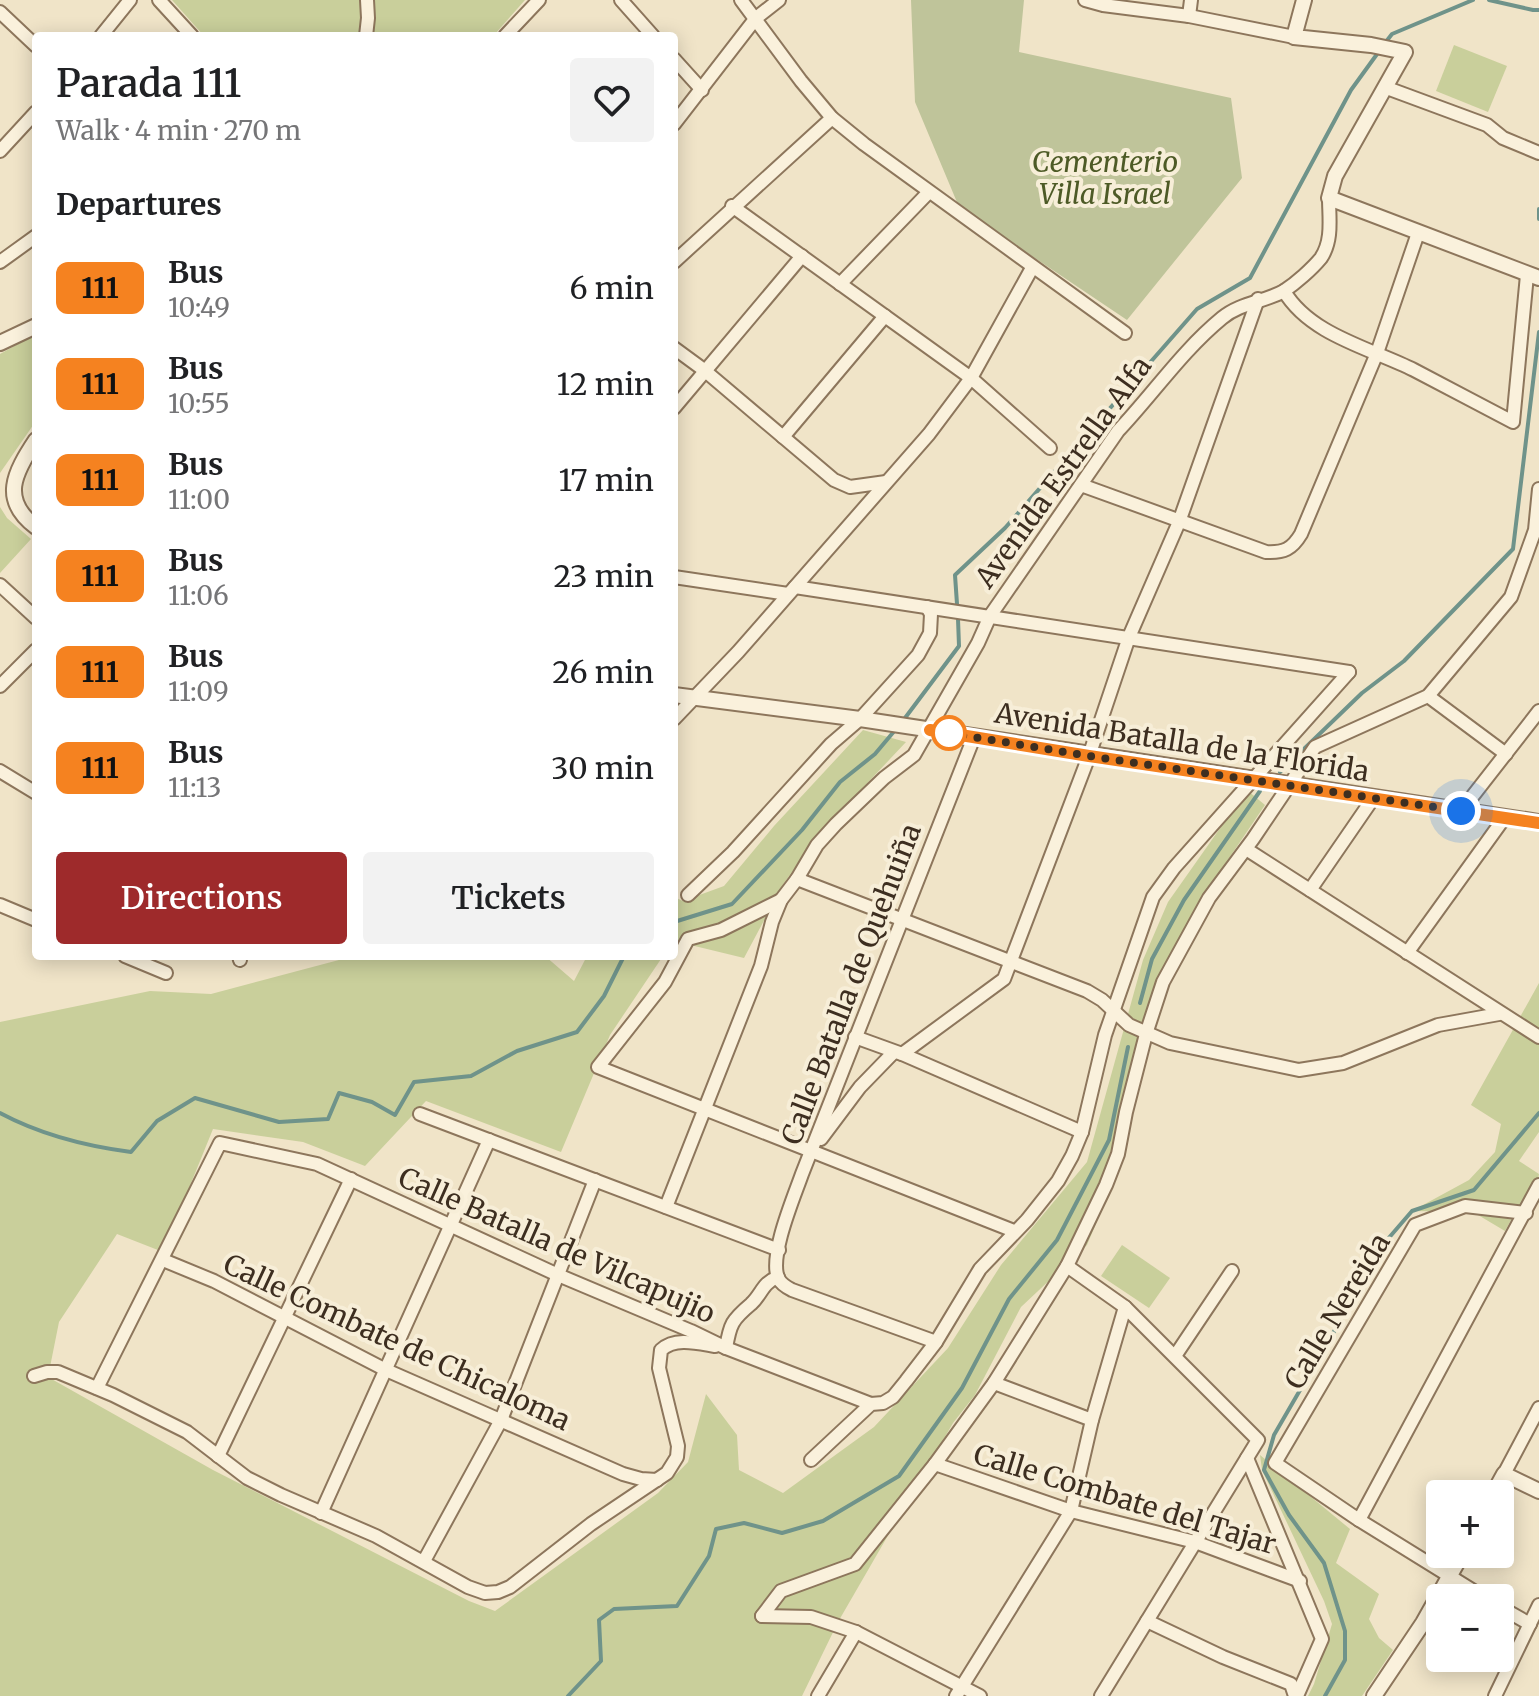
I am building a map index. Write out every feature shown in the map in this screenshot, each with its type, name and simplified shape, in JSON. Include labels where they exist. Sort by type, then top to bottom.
[{"type":"street","points":[[104,32],[130,0]]},
{"type":"street","points":[[159,0],[188,32]]},
{"type":"street","points":[[366,32],[367,0]]},
{"type":"street","points":[[509,32],[539,0]]},
{"type":"street","points":[[621,0],[649,32]]},
{"type":"street","points":[[741,0],[832,118],[1032,268],[1125,333]]},
{"type":"street","points":[[678,119],[756,18],[779,0]]},
{"type":"street","points":[[1085,0],[1294,37],[1304,0]]},
{"type":"street","points":[[1189,16],[1191,0]]},
{"type":"street","points":[[0,12],[32,42]]},
{"type":"street","name":"Avenida Estrella Alfa","points":[[781,900],[817,845],[884,778],[914,755],[990,616],[1118,431],[1141,407],[1178,358],[1224,316],[1258,299],[1284,291],[1321,258],[1328,244],[1329,198],[1335,176],[1387,88],[1398,51],[1373,45],[1294,37]]},
{"type":"street","points":[[678,63],[702,90]]},
{"type":"street","points":[[1387,88],[1487,125],[1503,138],[1539,153]]},
{"type":"street","points":[[0,151],[32,116]]},
{"type":"street","points":[[678,258],[832,118]]},
{"type":"street","points":[[840,284],[929,192]]},
{"type":"street","points":[[1284,291],[1294,308],[1316,324],[1513,422],[1533,277],[1329,198]]},
{"type":"street","points":[[732,206],[971,378],[1050,448]]},
{"type":"street","points":[[1081,485],[1266,552],[1280,552],[1293,547],[1377,353],[1418,233]]},
{"type":"street","points":[[0,262],[32,239]]},
{"type":"street","points":[[678,403],[802,256]]},
{"type":"street","points":[[678,715],[899,471],[971,378],[1032,268]]},
{"type":"street","points":[[812,1151],[860,1087],[898,1053],[1004,979],[1089,756],[1129,637],[1179,522],[1258,299]]},
{"type":"street","points":[[783,437],[885,316]]},
{"type":"street","points":[[0,343],[32,328]]},
{"type":"street","points":[[678,351],[834,480],[850,487],[886,482]]},
{"type":"street","points":[[32,446],[12,482],[10,497],[15,509],[32,524]]},
{"type":"street","points":[[980,1696],[959,1691],[856,1632],[811,1617],[762,1616],[781,1591],[855,1564],[935,1464],[994,1383],[1067,1266],[1106,1185],[1118,1154],[1146,1034],[1163,982],[1209,898],[1315,747],[1428,696],[1511,597],[1535,530],[1539,489]]},
{"type":"street","points":[[678,577],[927,607],[1349,672],[1174,868],[1153,897],[1097,1065],[1082,1132],[1058,1181],[1027,1220],[980,1269],[936,1342],[893,1397],[883,1403],[871,1404],[811,1460]]},
{"type":"street","points":[[0,585],[32,614]]},
{"type":"street","points":[[688,895],[733,852],[831,744],[860,719],[926,643],[932,624],[927,607]]},
{"type":"street","points":[[0,686],[32,654]]},
{"type":"street","name":"Avenida Batalla de la Florida","points":[[678,695],[860,719],[1539,822]]},
{"type":"street","points":[[1428,696],[1506,754]]},
{"type":"street","points":[[1461,811],[1539,711]]},
{"type":"street","name":"Calle Batalla de Quehuiña","points":[[778,1277],[779,1250],[790,1208],[974,737]]},
{"type":"street","points":[[2,777],[32,791]]},
{"type":"street","points":[[1310,890],[1374,797]]},
{"type":"street","points":[[1407,953],[1505,817]]},
{"type":"street","points":[[1246,849],[1539,1037]]},
{"type":"street","points":[[797,879],[1010,964],[1087,991],[1129,1025],[1146,1034],[1170,1043],[1299,1070],[1343,1063],[1438,1025],[1499,1014]]},
{"type":"street","points":[[678,958],[688,939],[721,930],[781,900]]},
{"type":"street","points":[[666,1207],[761,966],[781,900]]},
{"type":"street","points":[[0,905],[32,918]]},
{"type":"street","points":[[135,960],[166,973]]},
{"type":"street","points":[[677,960],[665,982],[598,1067],[1014,1231]]},
{"type":"street","points":[[855,1037],[1082,1132]]},
{"type":"street","points":[[420,1114],[779,1250]]},
{"type":"street","points":[[321,1513],[489,1140]]},
{"type":"street","name":"Calle Batalla de Vilcapujio","points":[[163,1260],[220,1143],[317,1164],[726,1348],[871,1404]]},
{"type":"street","points":[[218,1456],[351,1179]]},
{"type":"street","points":[[424,1561],[501,1420],[595,1180]]},
{"type":"street","points":[[1460,1584],[1359,1520],[1539,1185]]},
{"type":"street","name":"Calle Nereida","points":[[1359,1520],[1275,1463],[1415,1225],[1465,1206],[1526,1213]]},
{"type":"street","points":[[97,1388],[163,1260]]},
{"type":"street","name":"Calle Combate de Chicaloma","points":[[163,1260],[214,1281],[386,1370],[623,1474],[657,1480]]},
{"type":"street","points":[[1067,1266],[1125,1307],[1258,1440],[1101,1696]]},
{"type":"street","points":[[1175,1356],[1232,1271]]},
{"type":"street","points":[[34,1376],[58,1372],[97,1388],[187,1432],[247,1478],[376,1536],[468,1587],[485,1593],[510,1587],[591,1524],[673,1467],[678,1446],[659,1368],[661,1350],[668,1344],[680,1342],[726,1348],[734,1318],[752,1303],[763,1285],[778,1277],[792,1290],[936,1342]]},
{"type":"street","points":[[959,1691],[1071,1511],[1092,1420],[1125,1307]]},
{"type":"street","points":[[994,1383],[1092,1420]]},
{"type":"street","points":[[1501,1480],[1539,1408]]},
{"type":"street","points":[[1247,1458],[1322,1639],[1296,1696]]},
{"type":"street","name":"Calle Combate del Tajar","points":[[935,1464],[1071,1511],[1195,1542],[1300,1581]]},
{"type":"street","points":[[1504,1474],[1539,1491]]},
{"type":"street","points":[[1374,1696],[1454,1568]]},
{"type":"street","points":[[1495,1696],[1539,1605]]},
{"type":"street","points":[[1514,1615],[1530,1624]]},
{"type":"street","points":[[1147,1621],[1223,1657],[1282,1679],[1291,1684],[1296,1696]]},
{"type":"street","points":[[818,1696],[856,1632]]},
{"type":"green space","points":[[172,0],[525,0],[497,32],[200,32]]},
{"type":"green space","name":"Cementerio Villa Israel","points":[[911,0],[1024,0],[1019,52],[1231,98],[1242,178],[1127,320],[959,207],[915,102]]},
{"type":"green space","points":[[1454,45],[1507,66],[1488,112],[1436,91]]},
{"type":"green space","points":[[32,336],[32,427],[0,473],[0,354]]},
{"type":"green space","points":[[0,507],[7,518],[31,539],[0,573]]},
{"type":"green space","points":[[863,730],[906,742],[826,827],[784,883],[744,958],[678,942],[678,899],[683,901],[724,886],[774,826]]},
{"type":"green space","points":[[1247,790],[1265,805],[1196,907],[1165,966],[1133,1080],[1121,1164],[1087,1245],[1021,1307],[975,1395],[953,1423],[838,1622],[802,1696],[0,1696],[0,1022],[150,991],[211,994],[339,960],[550,960],[574,981],[585,960],[660,960],[610,1035],[561,1152],[426,1101],[365,1166],[303,1142],[213,1129],[163,1252],[117,1234],[59,1322],[48,1377],[213,1470],[469,1601],[495,1611],[658,1493],[688,1462],[706,1394],[737,1435],[739,1470],[783,1493],[874,1427],[948,1348],[1001,1265],[1087,1162],[1143,960],[1168,902]]},
{"type":"green space","points":[[1539,983],[1539,1132],[1519,1161],[1539,1174],[1536,1193],[1517,1209],[1505,1231],[1473,1212],[1412,1211],[1469,1180],[1495,1152],[1501,1124],[1471,1105]]},
{"type":"green space","points":[[1122,1245],[1170,1278],[1149,1308],[1101,1276]]},
{"type":"green space","points":[[1260,1455],[1350,1529],[1336,1563],[1379,1594],[1369,1619],[1379,1638],[1393,1650],[1362,1696],[1308,1696],[1332,1624],[1262,1470]]},
{"type":"waterway","points":[[1385,43],[1392,34],[1473,0]]},
{"type":"waterway","points":[[1489,0],[1539,10]]},
{"type":"waterway","points":[[957,604],[955,575],[1005,528],[1197,309],[1250,278],[1351,90],[1380,50]]},
{"type":"waterway","points":[[1539,209],[1539,219]]},
{"type":"waterway","points":[[1280,772],[1362,693],[1404,661],[1513,549],[1539,332]]},
{"type":"waterway","points":[[902,722],[959,646],[958,619]]},
{"type":"waterway","points":[[678,921],[732,904],[802,830],[840,782],[875,754],[896,729]]},
{"type":"waterway","points":[[1140,1003],[1152,959],[1184,900],[1260,791]]},
{"type":"waterway","points":[[0,1113],[31,1128],[64,1138],[131,1152],[157,1121],[195,1098],[279,1122],[328,1119],[339,1093],[372,1102],[395,1115],[414,1082],[471,1076],[517,1051],[577,1032],[604,996],[622,960]]},
{"type":"waterway","points":[[568,1696],[601,1661],[599,1620],[614,1609],[677,1606],[709,1556],[716,1529],[744,1523],[782,1533],[823,1521],[899,1476],[962,1388],[1009,1299],[1057,1240],[1109,1140],[1128,1047]]},
{"type":"waterway","points":[[1325,1696],[1345,1660],[1345,1631],[1324,1563],[1289,1515],[1264,1470],[1274,1435],[1387,1240],[1412,1211],[1474,1190],[1539,1113]]},
{"type":"bus line","name":"111","points":[[930,730],[1539,823]]},
{"type":"route","points":[[949,733],[1461,811]]}]
